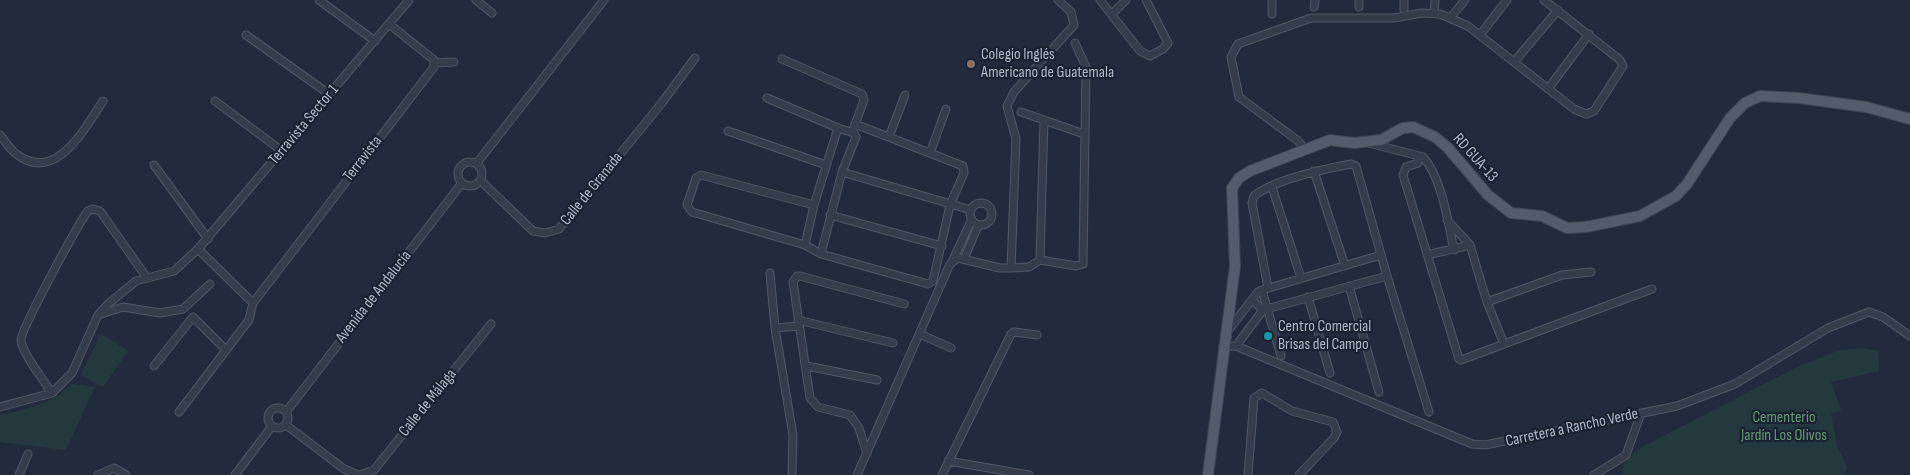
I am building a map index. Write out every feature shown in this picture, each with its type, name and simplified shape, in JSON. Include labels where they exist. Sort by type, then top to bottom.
[{"type":"main road","name":"RD GUA-13","points":[[1208,475],[1235,266],[1232,188],[1239,178],[1250,171],[1330,140],[1354,143],[1381,140],[1403,128],[1413,126],[1435,137],[1448,148],[1488,195],[1511,213],[1542,216],[1567,228],[1615,222],[1640,216],[1676,196],[1687,184],[1730,118],[1745,103],[1760,96],[1799,98],[1866,107],[1910,118]]},
{"type":"street","points":[[319,0],[375,41]]},
{"type":"street","name":"Terravista Sector 1","points":[[198,249],[409,0]]},
{"type":"street","points":[[476,0],[492,13]]},
{"type":"street","points":[[477,163],[604,0]]},
{"type":"street","points":[[1012,268],[1016,139],[1007,106],[1014,92],[1074,25],[1071,12],[1058,0]]},
{"type":"street","points":[[1100,0],[1140,50],[1147,55],[1154,55],[1168,43],[1146,0]]},
{"type":"street","points":[[1112,14],[1126,0]]},
{"type":"street","points":[[1272,0],[1272,14]]},
{"type":"street","points":[[1404,0],[1404,9]]},
{"type":"street","points":[[1434,14],[1435,0]]},
{"type":"street","points":[[1451,17],[1465,0]]},
{"type":"street","points":[[1480,35],[1508,0]]},
{"type":"street","points":[[1305,149],[1294,137],[1239,97],[1231,57],[1235,46],[1311,18],[1394,18],[1434,14],[1451,17],[1480,35],[1574,108],[1586,114],[1594,111],[1623,66],[1620,60],[1589,34],[1544,0]]},
{"type":"street","points":[[1514,62],[1558,10]]},
{"type":"street","points":[[389,24],[431,57],[435,63],[454,62]]},
{"type":"street","points":[[1548,89],[1589,34]]},
{"type":"street","points":[[246,35],[330,94]]},
{"type":"street","points":[[953,260],[964,259],[1000,268],[1029,267],[1040,260],[1076,266],[1083,264],[1086,67],[1075,43]]},
{"type":"street","name":"Calle de Granada","points":[[480,180],[533,231],[545,233],[559,229],[695,58]]},
{"type":"street","points":[[782,59],[862,94],[864,100],[852,132]]},
{"type":"street","name":"Terravista","points":[[179,412],[249,320],[253,303],[434,67],[435,63]]},
{"type":"street","points":[[889,137],[905,95]]},
{"type":"street","points":[[767,98],[852,132],[856,137],[842,172],[821,254]]},
{"type":"street","points":[[0,135],[14,152],[21,157],[40,162],[56,158],[63,155],[76,142],[103,101]]},
{"type":"street","points":[[215,101],[282,151]]},
{"type":"street","points":[[930,154],[946,109]]},
{"type":"street","points":[[1022,112],[1084,134]]},
{"type":"street","points":[[1040,260],[1044,120]]},
{"type":"street","points":[[814,205],[701,175],[696,178],[687,205],[692,212],[805,245],[821,254],[928,284],[935,278],[950,205],[964,170],[960,165],[855,124]]},
{"type":"street","points":[[805,245],[814,205],[838,128]]},
{"type":"street","points":[[728,131],[826,165]]},
{"type":"street","points":[[1366,142],[1419,156],[1427,161],[1435,177],[1454,250]]},
{"type":"street","points":[[1419,156],[1419,162],[1406,167],[1403,175],[1459,359],[1652,289]]},
{"type":"street","points":[[468,162],[477,163],[482,172],[480,180],[470,186],[462,183],[458,176],[459,168],[468,162]]},
{"type":"street","points":[[1281,356],[1265,309],[1265,289],[1252,203],[1255,194],[1314,171],[1351,164],[1357,167],[1386,276],[1429,412]]},
{"type":"street","points":[[154,165],[208,239]]},
{"type":"street","points":[[1314,171],[1344,266]]},
{"type":"street","points":[[842,172],[970,210]]},
{"type":"street","name":"Avenida de Andalucía","points":[[286,412],[462,183]]},
{"type":"street","points":[[1272,187],[1301,278]]},
{"type":"street","points":[[970,210],[979,203],[984,203],[992,210],[991,220],[988,224],[978,226],[971,221]]},
{"type":"street","points":[[52,393],[24,349],[22,335],[48,282],[88,211],[93,209],[100,211],[147,278]]},
{"type":"street","points":[[858,475],[971,221],[970,210]]},
{"type":"street","points":[[830,215],[942,246]]},
{"type":"street","points":[[1447,219],[1470,245],[1504,344]]},
{"type":"street","points":[[964,259],[978,226]]},
{"type":"street","points":[[1427,255],[1470,245]]},
{"type":"street","points":[[0,406],[52,393],[72,373],[98,315],[128,286],[147,278],[170,273],[198,249],[253,303]]},
{"type":"street","points":[[1224,342],[1252,300],[1265,289],[1381,255]]},
{"type":"street","points":[[1488,302],[1562,275],[1591,272]]},
{"type":"street","points":[[770,273],[775,328],[793,436],[792,475]]},
{"type":"street","points":[[867,454],[856,421],[850,415],[818,407],[812,402],[793,282],[796,276],[904,304]]},
{"type":"street","points":[[1236,346],[1265,309],[1386,276]]},
{"type":"street","points":[[98,315],[123,307],[160,313],[183,309],[210,284]]},
{"type":"street","points":[[1350,286],[1379,392]]},
{"type":"street","points":[[1308,297],[1330,373]]},
{"type":"street","points":[[1252,300],[1265,309]]},
{"type":"street","name":"Carretera a Rancho Verde","points":[[1224,342],[1472,444],[1496,444],[1677,406],[1735,384],[1828,328],[1869,312],[1883,316],[1910,336]]},
{"type":"street","points":[[154,366],[193,317],[226,350]]},
{"type":"street","points":[[775,328],[799,323],[893,343]]},
{"type":"street","name":"Calle de Málaga","points":[[286,425],[344,469],[359,475],[374,470],[490,324]]},
{"type":"street","points":[[942,475],[1011,334],[1014,332],[1036,335]]},
{"type":"street","points":[[920,334],[951,348]]},
{"type":"street","points":[[807,366],[877,380]]},
{"type":"street","points":[[1248,475],[1254,398],[1258,393],[1266,395],[1292,411],[1329,420],[1336,426],[1337,432],[1334,438],[1299,475]]},
{"type":"street","points":[[278,408],[286,412],[288,419],[286,425],[277,428],[272,426],[268,416],[272,411],[278,408]]},
{"type":"street","points":[[1594,475],[1626,455],[1641,413]]},
{"type":"street","points":[[235,475],[272,426]]},
{"type":"street","points":[[19,475],[28,454]]},
{"type":"street","points":[[948,461],[1029,475]]},
{"type":"street","points":[[98,475],[114,468],[126,475]]},
{"type":"green space","points":[[101,333],[128,351],[103,387],[81,375]]},
{"type":"green space","name":"Cementerio Jardín Los Olivos","points":[[1862,348],[1878,351],[1879,371],[1831,382],[1841,410],[1831,414],[1837,445],[1847,467],[1844,475],[1621,475],[1625,460],[1644,446],[1799,366],[1840,350]]},
{"type":"green space","points":[[72,384],[95,387],[66,450],[0,442],[0,415],[48,401]]},
{"type":"place","name":"Colegio Inglés Americano de Guatemala","points":[[971,64]]},
{"type":"place","name":"Centro Comercial Brisas del Campo","points":[[1268,336]]}]
